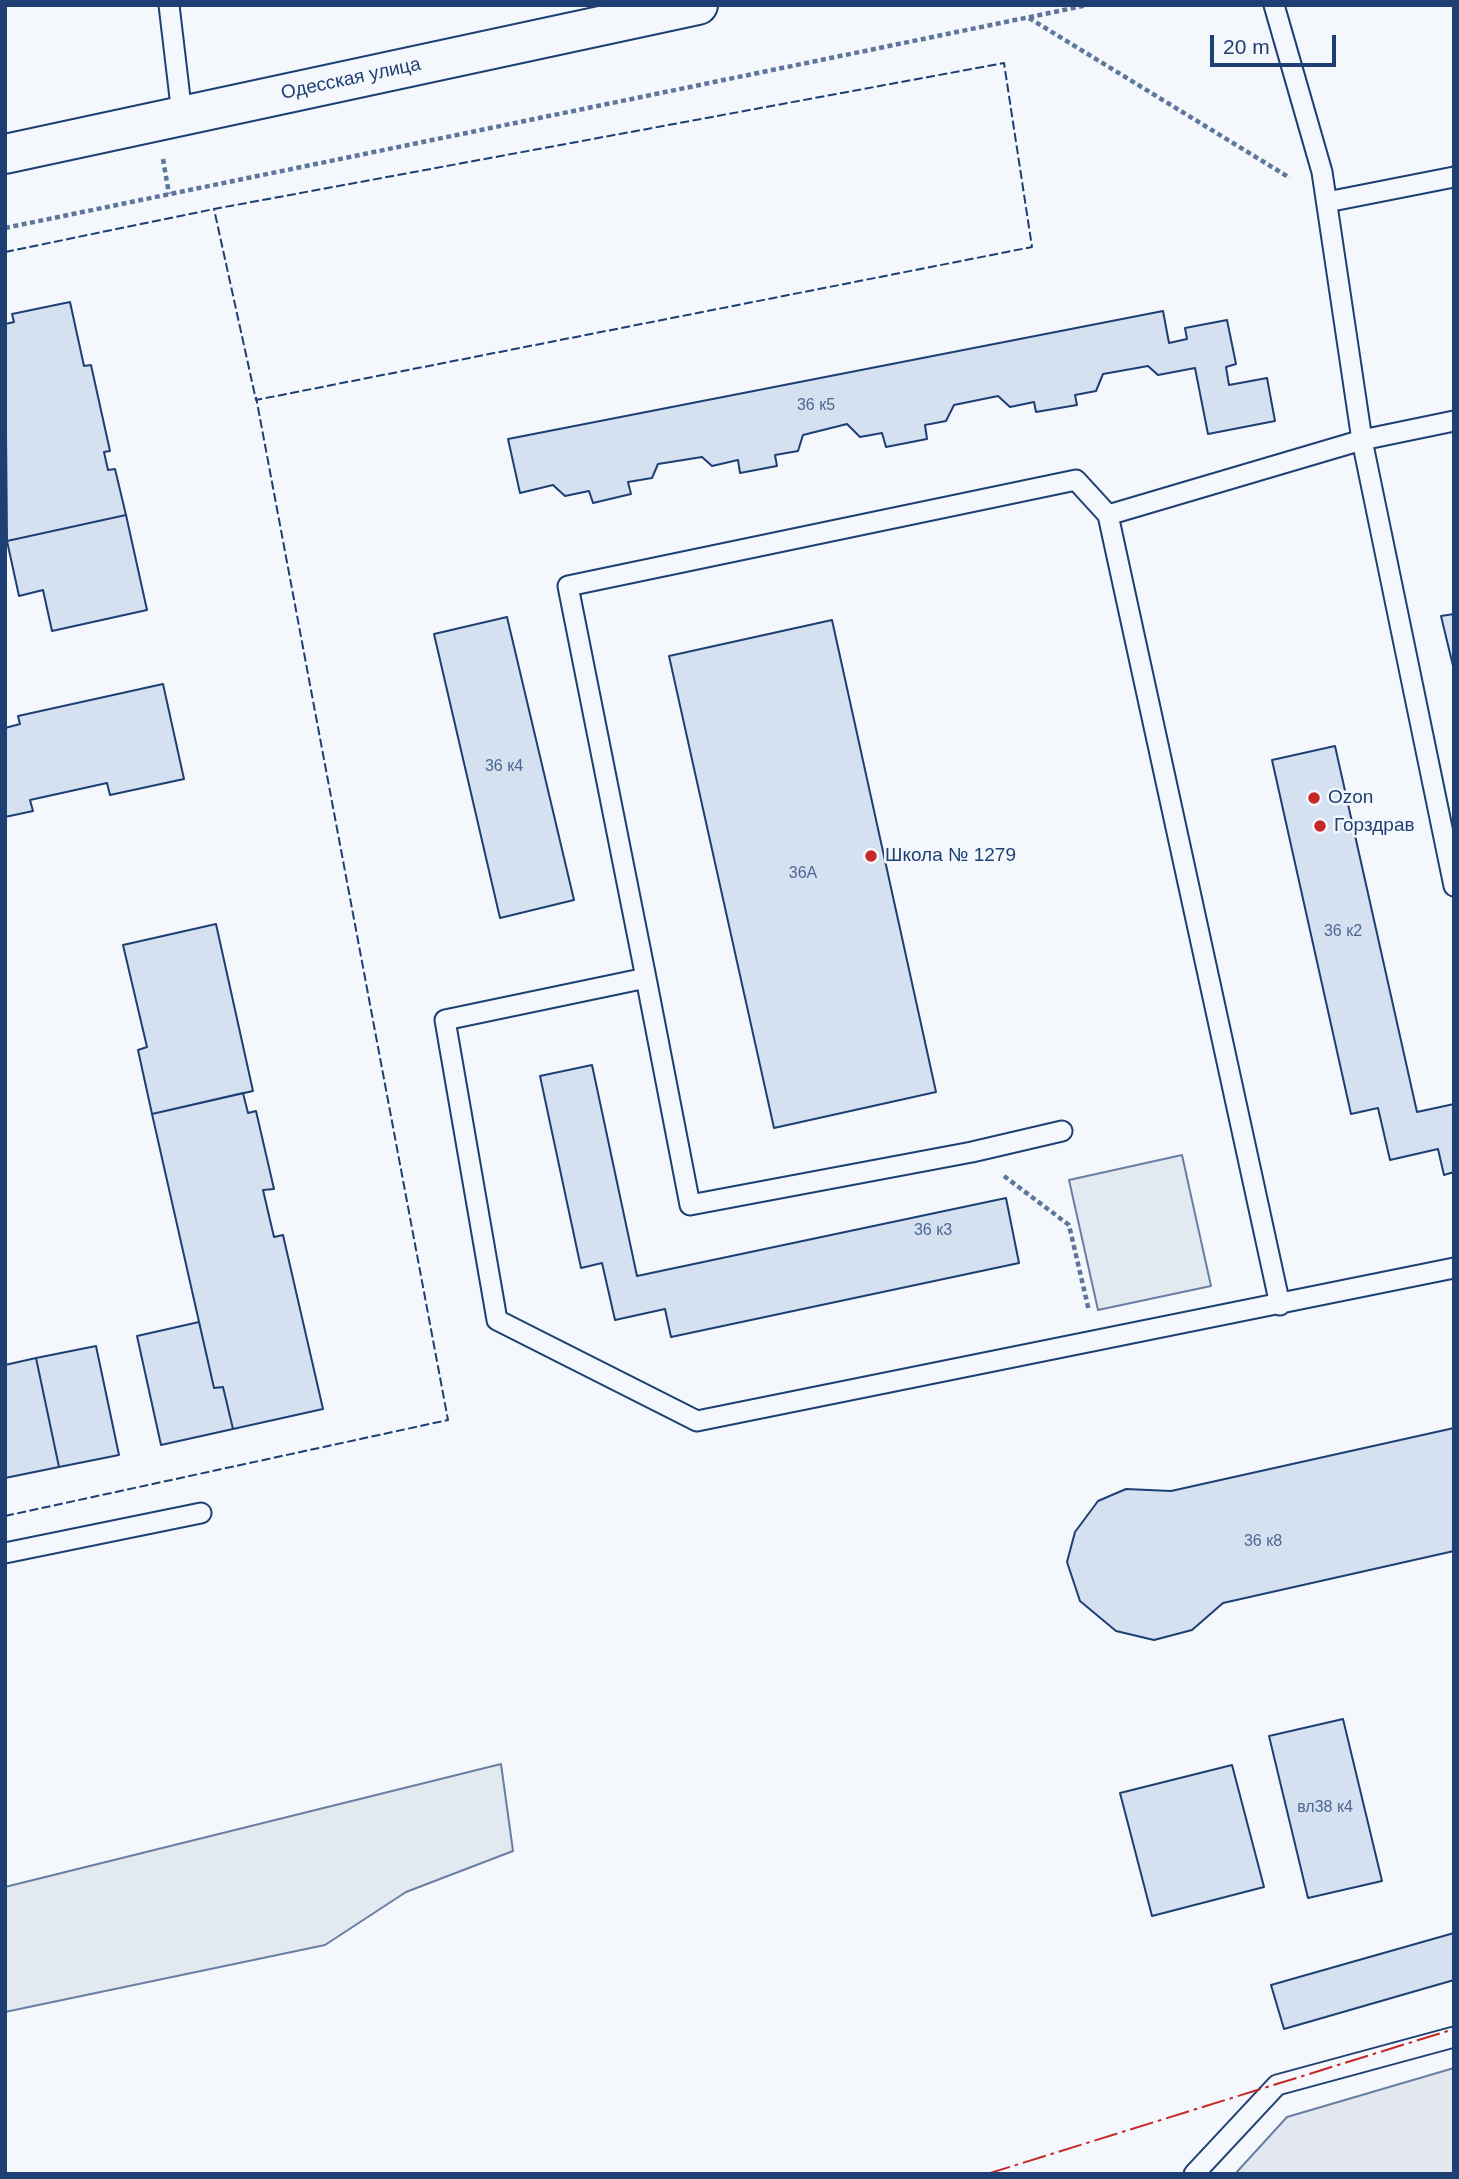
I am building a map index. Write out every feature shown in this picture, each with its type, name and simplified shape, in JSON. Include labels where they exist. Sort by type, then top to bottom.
[{"type":"street","name":"Одесская улица","points":[[5,154],[638,11],[698,5]]},
{"type":"lane","points":[[169,5],[182,115]]},
{"type":"lane","points":[[1274,5],[1327,202],[1362,440],[1454,886]]},
{"type":"lane","points":[[1327,202],[1454,177]]},
{"type":"lane","points":[[1108,515],[1362,440],[1454,421]]},
{"type":"lane","points":[[1062,1131],[972,1152],[690,1205],[568,586],[1076,480],[1108,515],[1280,1305]]},
{"type":"lane","points":[[646,978],[445,1020],[497,1320],[696,1421],[1454,1268]]},
{"type":"lane","points":[[5,1553],[201,1513]]},
{"type":"lane","points":[[1194,2174],[1278,2085],[1454,2036]]},
{"type":"path","points":[[5,228],[1088,5]]},
{"type":"path","points":[[1028,17],[1327,202]]},
{"type":"path","points":[[972,1152],[1069,1225],[1096,1341]]},
{"type":"shaded area","points":[[1182,1155],[1211,1286],[1098,1310],[1069,1180]]},
{"type":"shaded area","points":[[501,1764],[513,1851],[406,1892],[325,1945],[5,2012],[5,1887]]},
{"type":"shaded area","points":[[1454,2068],[1454,2174],[1235,2174],[1287,2117]]},
{"type":"building","points":[[70,302],[84,366],[91,365],[110,451],[104,452],[108,470],[115,469],[126,515],[7,541],[5,324],[14,322],[12,314]]},
{"type":"building","points":[[1163,311],[1169,343],[1187,339],[1185,328],[1227,320],[1236,364],[1226,367],[1229,385],[1267,378],[1275,421],[1208,434],[1195,368],[1158,375],[1148,366],[1103,374],[1096,391],[1075,395],[1077,405],[1036,412],[1034,402],[1010,407],[998,396],[954,405],[946,421],[925,425],[927,439],[886,447],[882,433],[860,437],[847,424],[803,435],[798,451],[775,455],[777,466],[740,473],[738,460],[712,466],[702,457],[658,464],[652,478],[628,482],[631,494],[593,503],[589,491],[565,496],[553,485],[520,493],[508,439]]},
{"type":"building","points":[[126,515],[147,610],[52,631],[43,590],[19,596],[7,541]]},
{"type":"building","points":[[1454,614],[1454,670],[1441,616]]},
{"type":"building","points":[[507,617],[574,900],[500,918],[434,634]]},
{"type":"building","points":[[832,620],[936,1092],[774,1128],[669,656]]},
{"type":"building","points":[[163,684],[184,779],[110,795],[107,783],[30,800],[33,811],[5,817],[5,728],[20,724],[18,716]]},
{"type":"building","points":[[1335,746],[1417,1112],[1454,1104],[1454,1172],[1444,1175],[1438,1149],[1390,1160],[1378,1108],[1351,1114],[1272,760]]},
{"type":"building","points":[[216,924],[253,1091],[152,1114],[138,1050],[147,1047],[123,945]]},
{"type":"building","points":[[592,1065],[637,1276],[1006,1198],[1019,1263],[671,1337],[665,1309],[615,1320],[602,1263],[581,1268],[540,1076]]},
{"type":"building","points":[[243,1093],[248,1113],[256,1111],[274,1189],[263,1190],[274,1237],[283,1235],[323,1409],[233,1429],[223,1387],[214,1388],[152,1114]]},
{"type":"building","points":[[199,1322],[214,1388],[223,1387],[233,1429],[161,1445],[137,1336]]},
{"type":"building","points":[[96,1346],[119,1455],[59,1467],[36,1358]]},
{"type":"building","points":[[36,1358],[59,1467],[5,1478],[5,1365]]},
{"type":"building","points":[[1454,1428],[1454,1551],[1223,1603],[1192,1630],[1154,1640],[1116,1631],[1080,1601],[1067,1562],[1075,1532],[1098,1501],[1126,1489],[1171,1491]]},
{"type":"building","points":[[1343,1719],[1382,1881],[1308,1898],[1269,1736]]},
{"type":"building","points":[[1232,1765],[1264,1887],[1152,1916],[1120,1793]]},
{"type":"building","points":[[1454,1933],[1454,1980],[1284,2029],[1271,1985]]},
{"type":"fence","points":[[5,252],[214,209],[1004,63],[1032,247],[256,400],[214,209]]},
{"type":"fence","points":[[5,1516],[448,1420],[256,397]]},
{"type":"power","points":[[987,2174],[1454,2029]]},
{"type":"place","name":"Ozon","points":[[1314,798]]},
{"type":"place","name":"Горздрав","points":[[1320,826]]},
{"type":"place","name":"Школа № 1279","points":[[871,856]]}]
